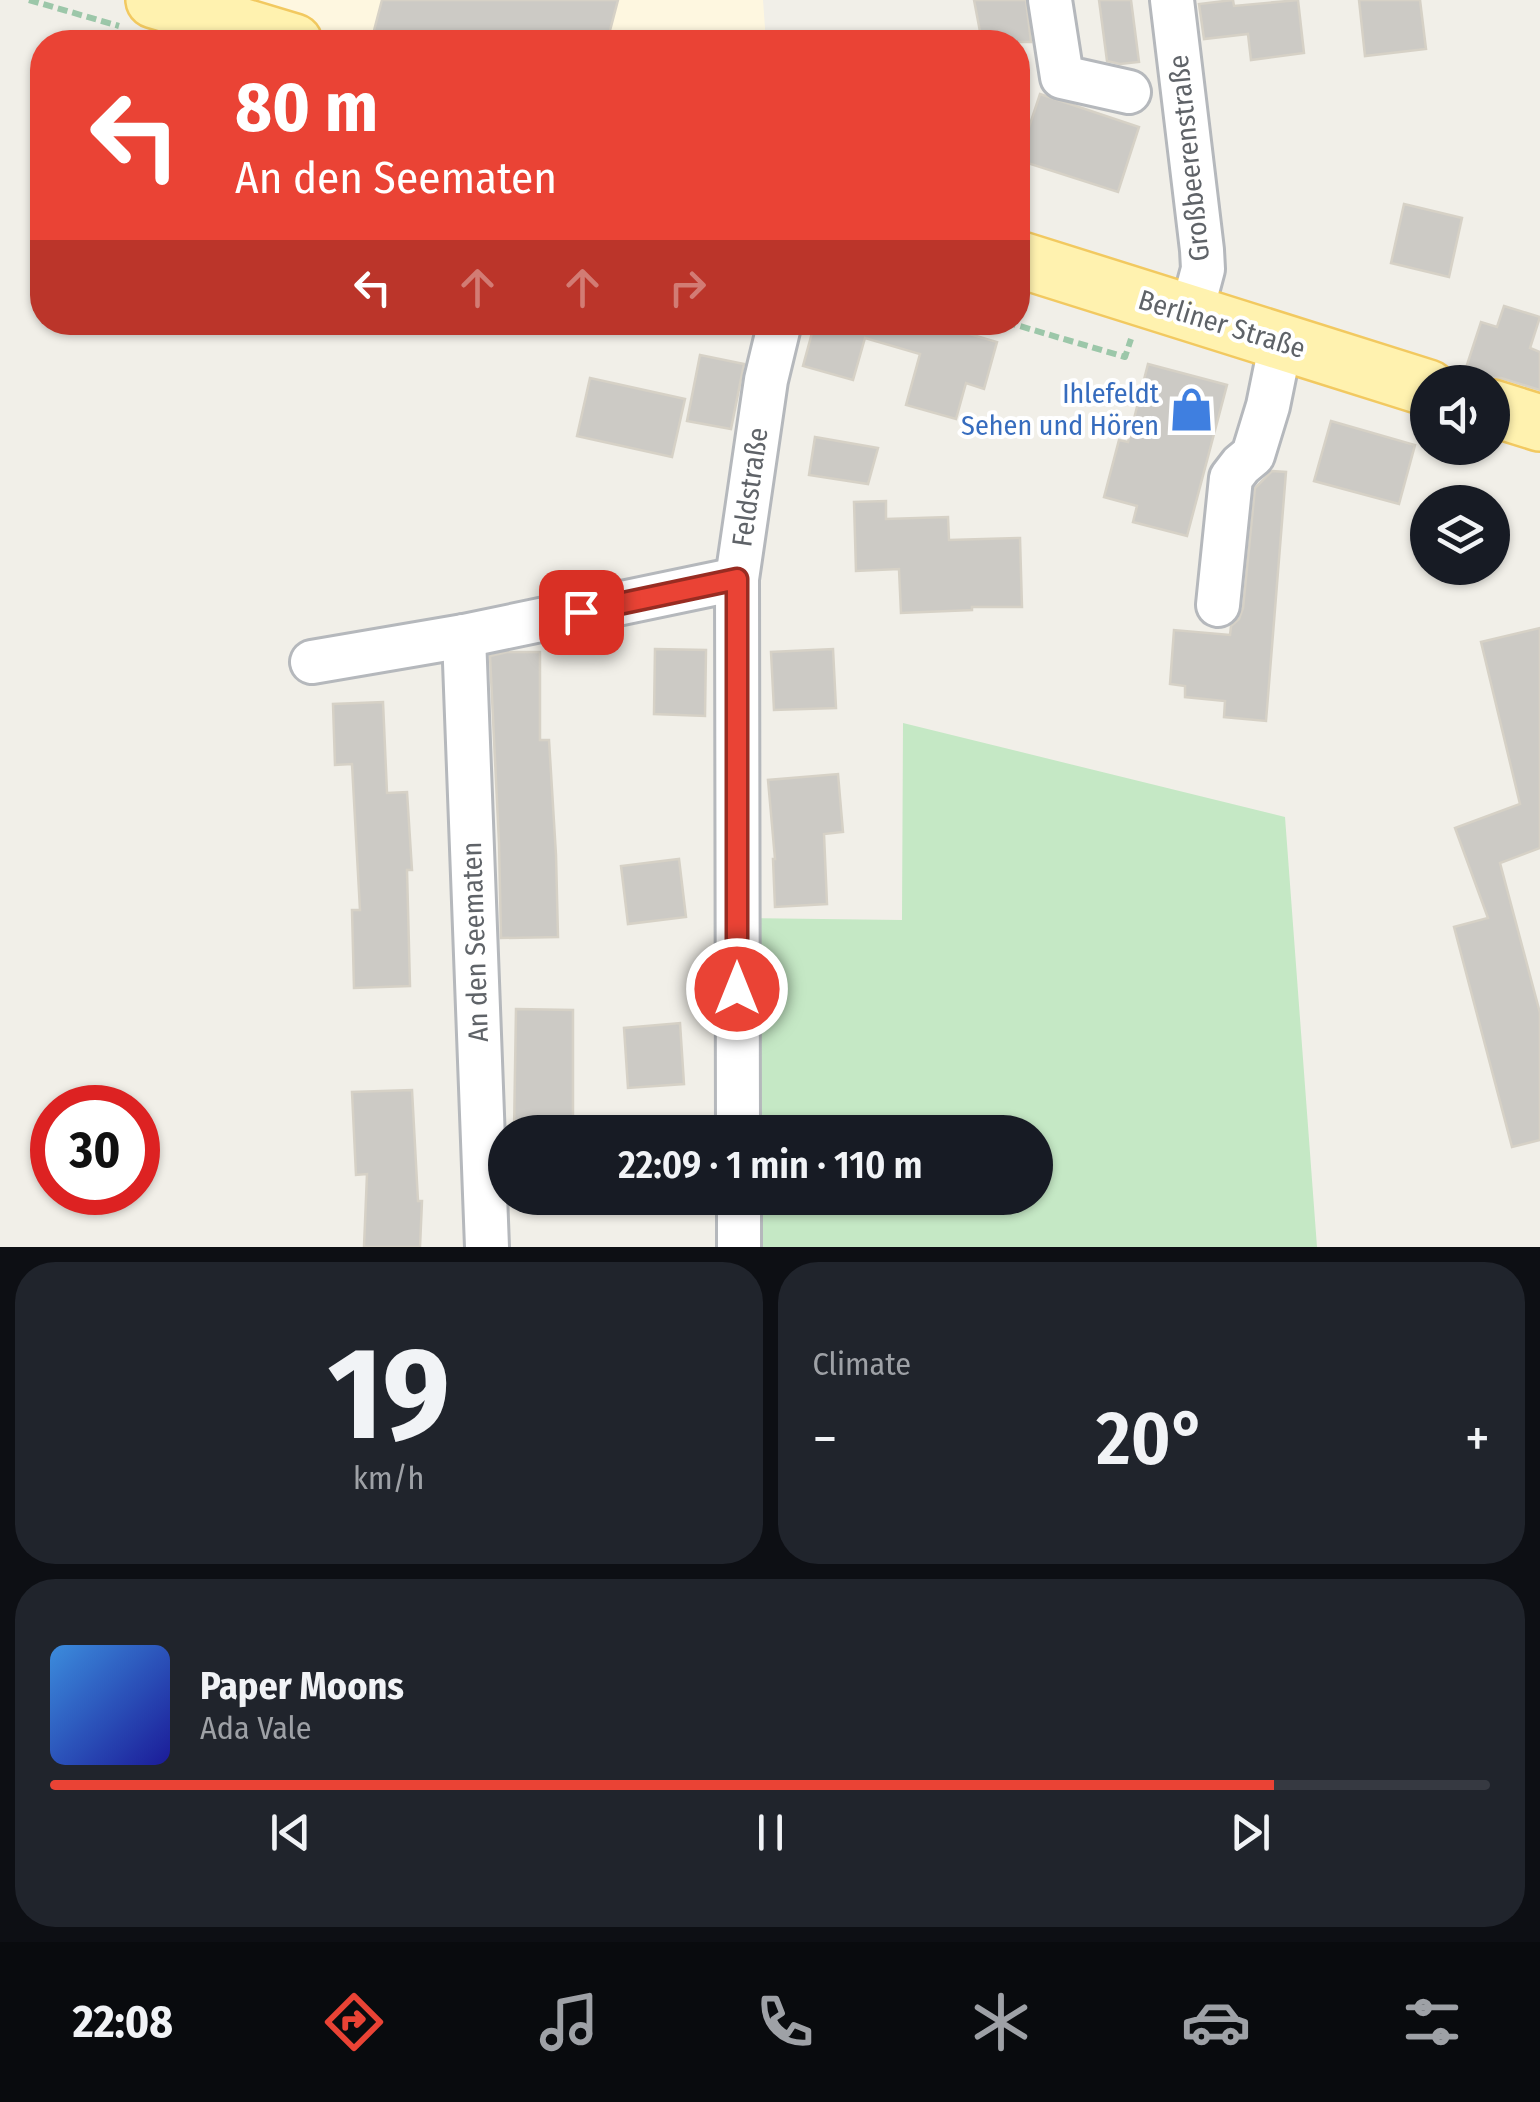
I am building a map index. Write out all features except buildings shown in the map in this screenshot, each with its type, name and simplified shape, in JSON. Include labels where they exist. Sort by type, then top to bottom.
[{"type":"main road","points":[[137,13],[229,30]]},
{"type":"main road","name":"Berliner Straße","points":[[1030,262],[1410,382]]},
{"type":"main road","points":[[1510,414],[1540,424]]},
{"type":"street","points":[[1050,0],[1062,77],[1129,92]]},
{"type":"street","name":"Großbeerenstraße","points":[[1172,0],[1202,250],[1203,269],[1191,314]]},
{"type":"street","name":"Feldstraße","points":[[738,1115],[737,579],[766,380],[777,335]]},
{"type":"street","points":[[1218,605],[1232,478],[1253,455],[1281,342]]},
{"type":"street","points":[[312,662],[464,636],[737,579]]},
{"type":"street","name":"An den Seematen","points":[[464,636],[486,1247]]},
{"type":"street","points":[[739,1215],[739,1247]]},
{"type":"path","points":[[28,0],[137,13]]},
{"type":"path","points":[[1030,329],[1125,357],[1134,331]]},
{"type":"shaded area","points":[[217,0],[763,0],[765,30],[318,30]]},
{"type":"green space","points":[[903,723],[1285,817],[1317,1247],[739,1247],[739,1215],[1053,1215],[1053,1115],[738,1115],[736,918],[902,920]]},
{"type":"place","name":"Ihlefeldt Sehen und Hören","points":[[1192,409]]},
{"type":"route","points":[[581,612],[737,579],[737,989]]}]
